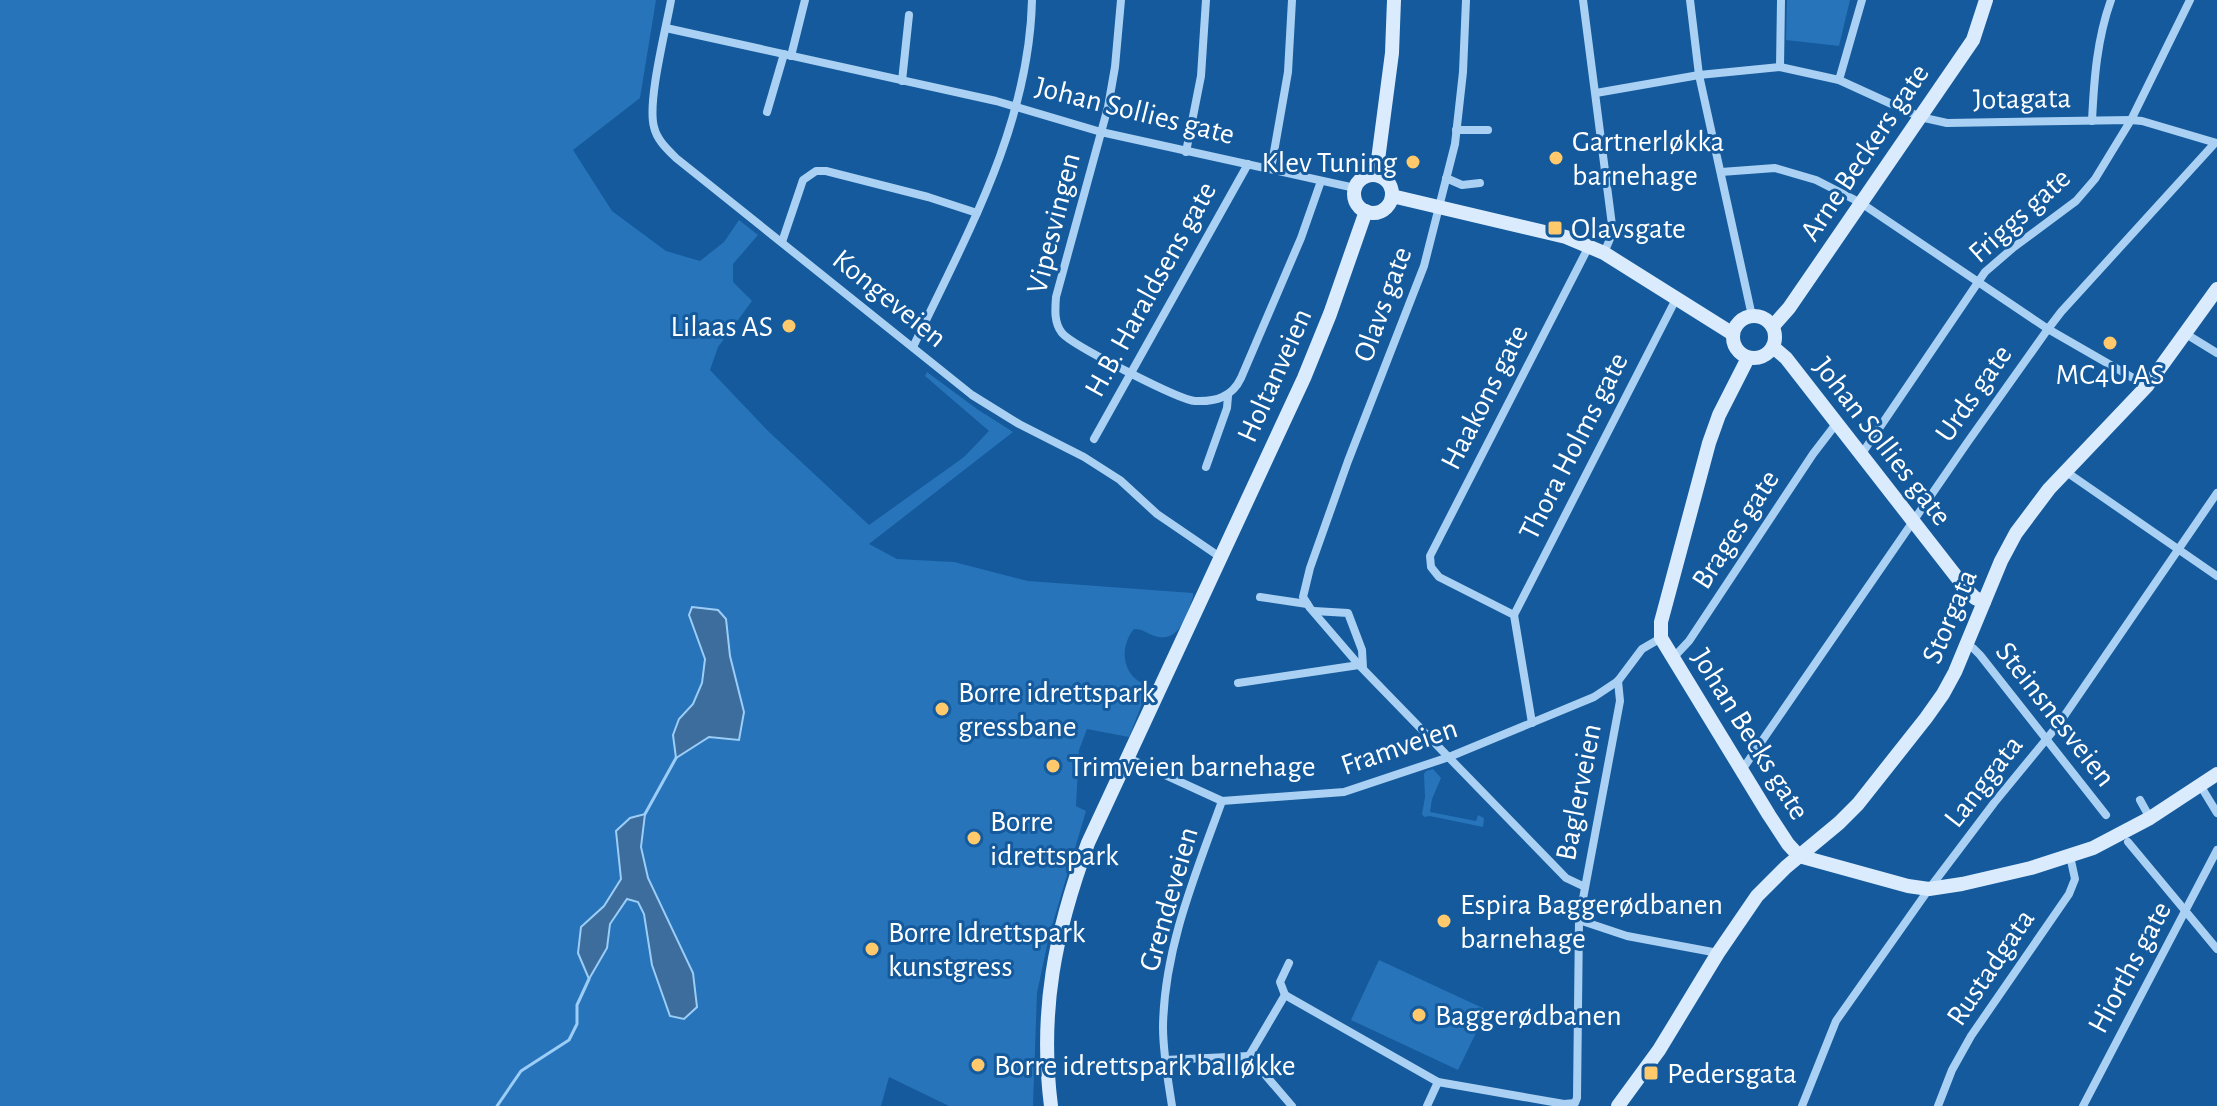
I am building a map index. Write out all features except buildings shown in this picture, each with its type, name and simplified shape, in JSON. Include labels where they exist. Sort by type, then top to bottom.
[{"type":"main road","points":[[1376,175],[1392,53],[1394,0]]},
{"type":"main road","name":"Arne Beckers gate","points":[[1773,326],[1789,308],[1973,40],[1986,0]]},
{"type":"main road","points":[[1376,175],[1389,183],[1392,196],[1381,211],[1366,211],[1355,199],[1355,188],[1361,179],[1376,175]]},
{"type":"main road","points":[[1392,196],[1566,237],[1589,246],[1733,334]]},
{"type":"main road","name":"Holtanveien","points":[[1051,1106],[1047,1022],[1052,970],[1062,921],[1088,843],[1304,378],[1366,211]]},
{"type":"main road","name":"Storgata","points":[[1618,1106],[1672,1031],[1718,953],[1757,896],[1849,814],[1943,694],[2001,561],[2032,509],[2147,386],[2217,289]]},
{"type":"main road","points":[[1752,316],[1766,319],[1773,326],[1776,337],[1773,347],[1763,357],[1748,358],[1736,349],[1733,334],[1742,320],[1752,316]]},
{"type":"main road","name":"Johan Sollies gate","points":[[1773,347],[1786,358],[1966,589],[1984,602]]},
{"type":"main road","points":[[1661,638],[1664,613],[1709,443],[1719,415],[1748,358]]},
{"type":"main road","name":"Johan Becks gate","points":[[1661,638],[1781,834],[1799,856]]},
{"type":"main road","points":[[1799,856],[1929,889],[1977,881],[2070,856],[2120,835],[2217,774]]},
{"type":"street","name":"Kongeveien","points":[[671,0],[652,107],[658,138],[676,158],[972,395],[1120,480],[1157,514],[1220,557]]},
{"type":"street","points":[[767,112],[805,0]]},
{"type":"street","points":[[913,347],[1002,154],[1026,68],[1032,0]]},
{"type":"street","name":"Vipesvingen","points":[[1121,0],[1115,67],[1101,132],[1056,297],[1056,319],[1065,336],[1129,373],[1192,401],[1228,396]]},
{"type":"street","points":[[1186,152],[1201,76],[1206,0]]},
{"type":"street","points":[[1271,169],[1288,72],[1292,0]]},
{"type":"street","name":"Olavs gate","points":[[1310,608],[1303,597],[1310,568],[1356,438],[1424,266],[1439,208],[1456,130],[1463,72],[1466,0]]},
{"type":"street","points":[[1583,0],[1612,225],[1612,234],[1604,253]]},
{"type":"street","points":[[1690,0],[1699,75],[1752,316]]},
{"type":"street","points":[[1780,67],[1781,0]]},
{"type":"street","points":[[1839,80],[1862,0]]},
{"type":"street","points":[[2092,121],[2102,27],[2111,0]]},
{"type":"street","name":"Friggs gate","points":[[1861,455],[1985,272],[2076,201],[2095,179],[2131,120],[2190,0]]},
{"type":"street","points":[[902,81],[909,15]]},
{"type":"street","name":"Johan Sollies gate","points":[[666,28],[996,101],[1101,132],[1355,188]]},
{"type":"street","name":"Jotagata","points":[[1596,93],[1699,75],[1780,67],[1839,80],[1920,117],[1947,123],[2131,120],[2216,143]]},
{"type":"street","points":[[1456,130],[1488,130]]},
{"type":"street","name":"Urds gate","points":[[1742,770],[2048,329],[2216,143]]},
{"type":"street","name":"H.B. Haraldsens gate","points":[[1094,439],[1248,164]]},
{"type":"street","points":[[1721,172],[1775,168],[1816,180],[1861,203],[2048,329],[2147,386]]},
{"type":"street","points":[[782,242],[803,180],[816,171],[928,197],[977,213]]},
{"type":"street","points":[[1446,178],[1462,185],[1480,183]]},
{"type":"street","points":[[1206,467],[1227,408],[1228,396],[1236,388],[1301,238],[1321,181]]},
{"type":"street","name":"Haakons gate","points":[[1514,615],[1439,577],[1430,562],[1432,550],[1589,246]]},
{"type":"street","name":"Thora Holms gate","points":[[1514,615],[1676,299]]},
{"type":"street","points":[[2186,334],[2217,353]]},
{"type":"street","name":"Brages gate","points":[[1673,658],[1689,641],[1836,424]]},
{"type":"street","points":[[2065,471],[2217,576]]},
{"type":"street","name":"Langgata","points":[[1802,1106],[1836,1021],[1929,889],[2058,725],[2217,493]]},
{"type":"street","points":[[1260,597],[1348,613],[1362,650],[1361,667]]},
{"type":"street","points":[[1310,608],[1361,667],[1566,878],[1585,887]]},
{"type":"street","points":[[1514,615],[1532,723]]},
{"type":"street","name":"Framveien","points":[[1128,758],[1222,801],[1344,792],[1449,757],[1594,697],[1618,681],[1642,649],[1661,638]]},
{"type":"street","name":"Steinsnesveien","points":[[1966,646],[1980,655],[2106,815]]},
{"type":"street","points":[[1238,683],[1361,667]]},
{"type":"street","name":"Baglerveien","points":[[1438,1082],[1564,1104],[1575,1103],[1579,920],[1620,701],[1618,681]]},
{"type":"street","points":[[2200,785],[2217,813]]},
{"type":"street","points":[[2140,800],[2150,818]]},
{"type":"street","name":"Grendeveien","points":[[1172,1106],[1165,1060],[1164,1013],[1173,954],[1190,891],[1222,801]]},
{"type":"street","points":[[2128,842],[2217,949]]},
{"type":"street","name":"Hiorths gate","points":[[2083,1106],[2217,850]]},
{"type":"street","name":"Rustadgata","points":[[1938,1106],[1952,1070],[1971,1036],[2074,883],[2075,871],[2070,856]]},
{"type":"street","points":[[1579,920],[1627,936],[1718,953]]},
{"type":"street","points":[[1289,963],[1280,982],[1285,995],[1438,1082],[1427,1106]]},
{"type":"street","points":[[1249,1056],[1285,995]]},
{"type":"street","points":[[1165,1060],[1249,1056]]},
{"type":"street","points":[[1249,1056],[1292,1106]]},
{"type":"shaded area","points":[[0,0],[656,0],[640,98],[573,150],[612,211],[666,251],[700,261],[724,242],[739,220],[758,235],[733,264],[733,282],[752,301],[718,347],[710,370],[767,430],[869,525],[964,457],[989,431],[925,376],[927,372],[1013,432],[869,544],[897,559],[954,562],[1028,581],[1193,593],[1184,620],[1175,633],[1161,637],[1134,629],[1129,636],[1125,652],[1127,667],[1147,691],[1129,737],[1087,729],[1079,750],[1076,806],[1086,811],[1049,936],[1037,993],[1033,1106],[949,1106],[889,1077],[881,1106],[0,1106]]},
{"type":"shaded area","points":[[1787,0],[1850,0],[1839,46],[1786,40]]},
{"type":"shaded area","points":[[692,607],[718,610],[726,619],[730,656],[744,712],[739,740],[709,737],[676,758],[673,735],[679,719],[693,704],[702,683],[705,659],[689,615]]},
{"type":"shaded area","points":[[1433,769],[1441,778],[1430,812],[1476,821],[1478,815],[1484,818],[1483,827],[1424,817],[1424,774]]},
{"type":"shaded area","points":[[645,814],[641,847],[648,878],[693,973],[697,1007],[684,1019],[670,1016],[652,965],[644,914],[638,902],[627,899],[610,924],[607,948],[589,979],[578,953],[581,927],[604,906],[621,879],[616,831],[630,818]]},
{"type":"shaded area","name":"Baggerødbanen","points":[[1379,960],[1487,1010],[1458,1070],[1351,1020]]},
{"type":"waterway","points":[[645,814],[676,758]]},
{"type":"waterway","points":[[497,1106],[521,1071],[569,1040],[577,1024],[577,1005],[589,979]]},
{"type":"place","name":"Gartnerløkka barnehage","points":[[1556,158]]},
{"type":"place","name":"Klev Tuning","points":[[1413,162]]},
{"type":"place","name":"Olavsgate","points":[[1555,228]]},
{"type":"place","name":"Lilaas AS","points":[[789,326]]},
{"type":"place","name":"MC4U AS","points":[[2110,343]]},
{"type":"place","name":"Borre idrettspark gressbane","points":[[942,709]]},
{"type":"place","name":"Trimveien barnehage","points":[[1053,766]]},
{"type":"place","name":"Borre idrettspark","points":[[974,838]]},
{"type":"place","name":"Espira Baggerødbanen barnehage","points":[[1444,921]]},
{"type":"place","name":"Borre Idrettspark kunstgress","points":[[872,949]]},
{"type":"place","name":"Baggerødbanen","points":[[1419,1015]]},
{"type":"place","name":"Borre idrettspark balløkke","points":[[978,1065]]},
{"type":"place","name":"Pedersgata","points":[[1651,1073]]}]
